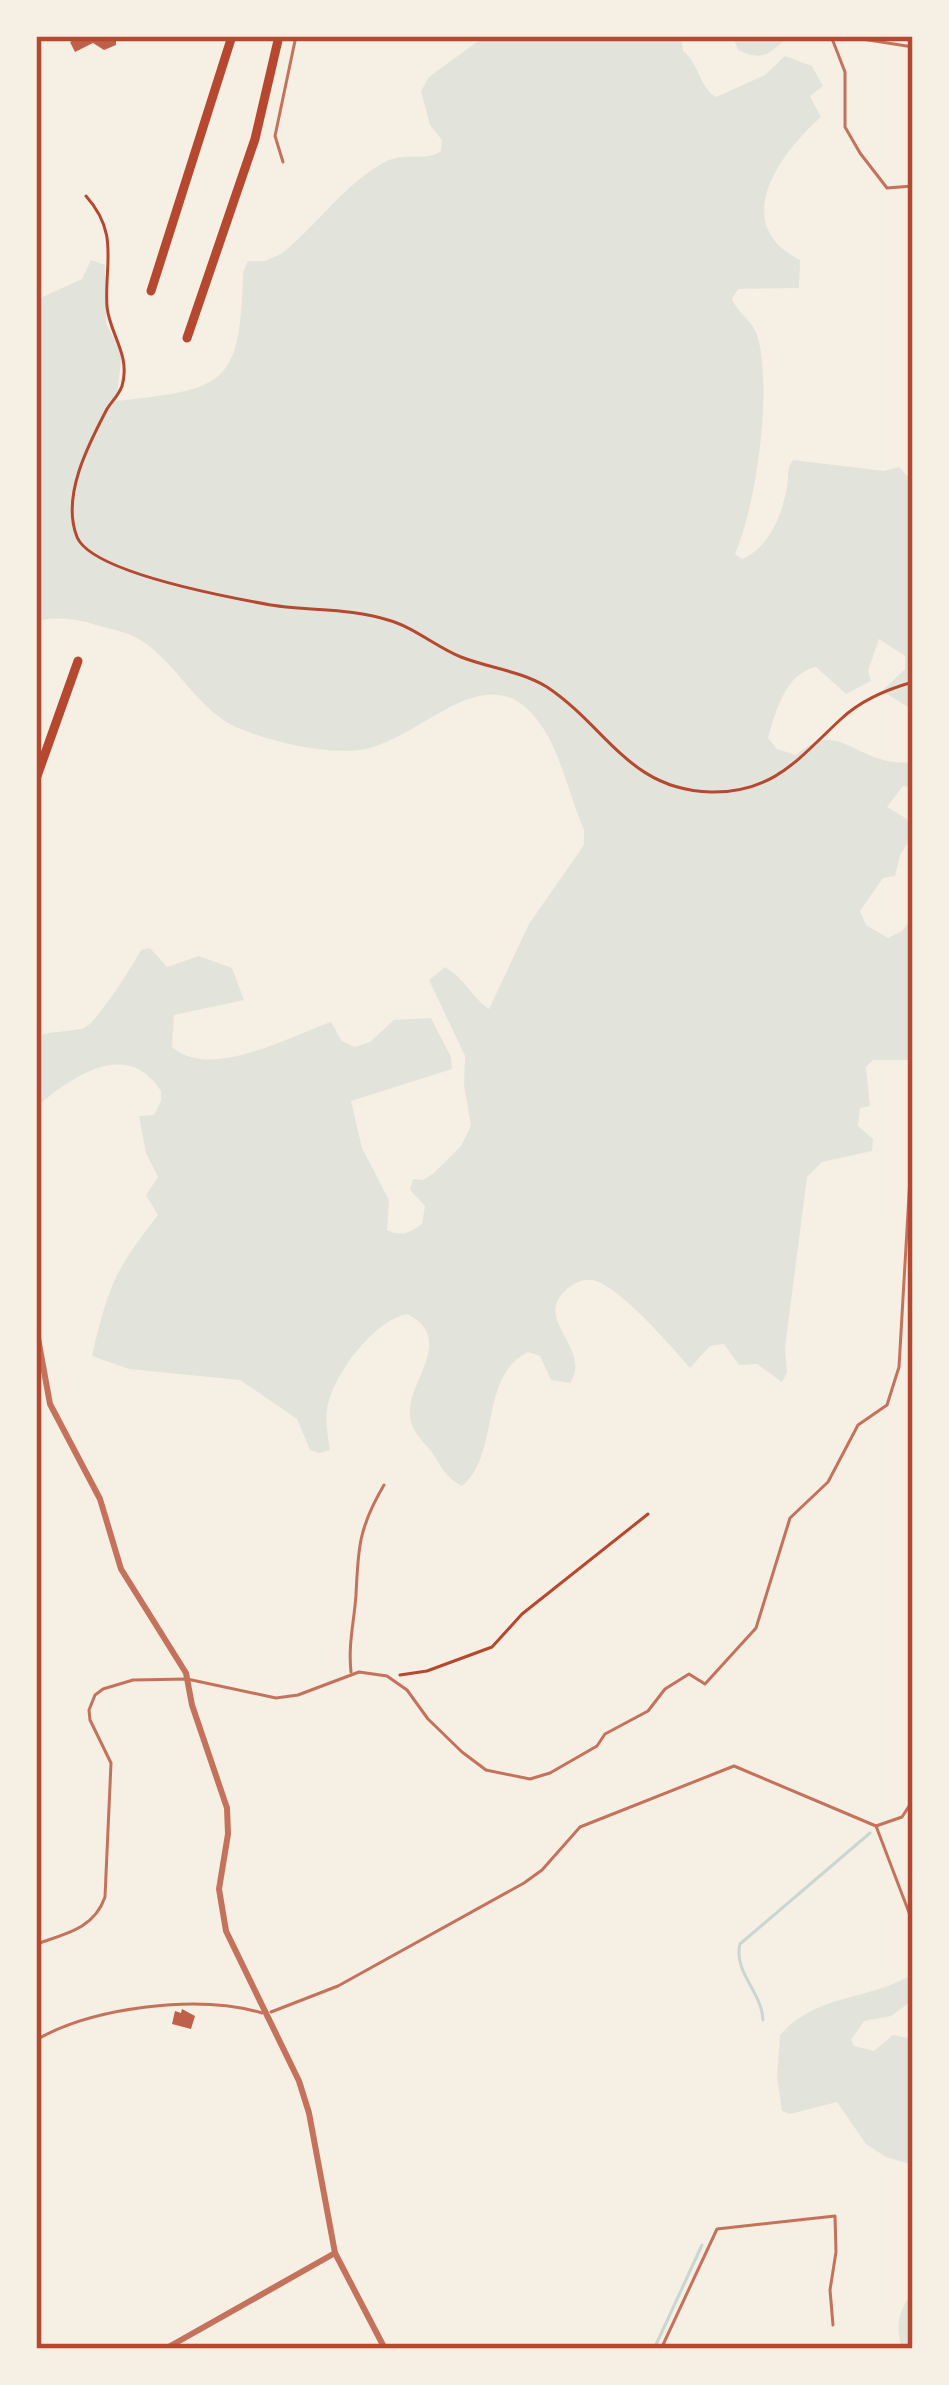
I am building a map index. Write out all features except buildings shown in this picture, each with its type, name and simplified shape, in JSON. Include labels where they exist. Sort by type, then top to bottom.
[{"type":"highway","points":[[151,292],[232,36]]},
{"type":"highway","points":[[188,338],[256,140],[279,36]]},
{"type":"highway","points":[[36,779],[78,661]]},
{"type":"street","points":[[36,1327],[50,1404],[100,1499],[121,1569],[187,1678],[227,1808],[221,1912],[226,1931],[286,2050],[309,2113],[335,2253],[385,2349]]},
{"type":"street","points":[[165,2349],[335,2253]]},
{"type":"lane","points":[[283,163],[275,136],[296,36]]},
{"type":"lane","points":[[831,36],[845,72],[843,119],[850,137],[887,188],[913,186]]},
{"type":"lane","points":[[843,36],[913,47]]},
{"type":"lane","points":[[36,1944],[85,1925],[101,1909],[111,1763],[90,1720],[95,1695],[133,1680],[187,1678],[275,1698],[298,1695],[351,1674],[387,1676],[407,1690],[428,1719],[485,1770],[530,1779],[598,1746],[605,1734],[648,1711],[679,1678],[689,1674],[705,1684],[756,1628],[790,1517],[836,1471],[858,1425],[892,1397],[899,1366],[913,1126]]},
{"type":"lane","points":[[351,1674],[348,1641],[356,1600],[357,1545],[366,1516],[384,1485]]},
{"type":"lane","points":[[36,2040],[82,2018],[166,2008],[223,2006],[265,2014],[338,1986],[524,1883],[580,1827],[734,1766],[877,1826],[902,1817],[913,1800]]},
{"type":"lane","points":[[877,1826],[913,1923]]},
{"type":"lane","points":[[661,2349],[717,2229],[835,2216],[830,2290],[833,2325]]},
{"type":"path","points":[[86,196],[100,212],[104,243],[111,255],[108,314],[124,369],[119,392],[74,487],[71,521],[80,544],[92,555],[138,572],[272,605],[388,620],[461,657],[546,687],[644,775],[665,786],[711,792],[758,786],[799,762],[856,708],[913,682]]},
{"type":"path","points":[[387,1676],[427,1671],[492,1647],[522,1614],[648,1514]]},
{"type":"shaded area","points":[[485,36],[681,36],[683,51],[716,97],[765,75],[785,56],[812,66],[823,86],[810,96],[821,117],[777,169],[764,208],[767,228],[779,245],[800,260],[799,288],[738,289],[732,299],[756,332],[763,387],[756,477],[735,554],[742,559],[751,554],[773,529],[793,460],[884,471],[899,467],[913,482],[913,710],[882,691],[905,669],[905,656],[879,639],[868,671],[871,681],[846,694],[816,667],[797,677],[784,694],[768,738],[777,749],[796,755],[830,740],[884,760],[913,763],[913,788],[903,786],[887,807],[907,819],[913,835],[900,855],[895,876],[883,878],[860,911],[866,925],[888,938],[902,931],[913,916],[908,1060],[873,1060],[866,1067],[870,1106],[860,1108],[858,1126],[873,1139],[872,1151],[822,1162],[807,1177],[785,1348],[787,1373],[782,1382],[757,1364],[739,1365],[724,1344],[710,1346],[690,1368],[615,1292],[591,1280],[581,1281],[557,1301],[558,1323],[574,1358],[570,1383],[551,1380],[540,1356],[528,1352],[512,1364],[495,1397],[482,1455],[462,1486],[447,1474],[411,1421],[412,1396],[429,1346],[421,1323],[407,1314],[368,1338],[346,1367],[327,1410],[330,1450],[319,1453],[310,1450],[297,1419],[240,1380],[129,1369],[92,1356],[114,1281],[158,1215],[146,1195],[158,1177],[146,1153],[139,1116],[154,1115],[161,1091],[147,1075],[115,1065],[82,1075],[36,1107],[36,1036],[84,1028],[141,950],[150,948],[167,967],[199,956],[232,968],[244,1000],[174,1015],[172,1047],[188,1056],[228,1058],[331,1022],[342,1041],[355,1047],[370,1042],[394,1020],[431,1018],[451,1057],[452,1069],[351,1101],[362,1148],[389,1200],[387,1230],[401,1234],[413,1230],[422,1224],[425,1206],[410,1190],[413,1179],[423,1180],[434,1173],[461,1146],[471,1126],[465,1056],[429,980],[445,967],[489,1009],[529,924],[584,845],[584,830],[543,728],[522,705],[501,695],[455,704],[384,743],[360,750],[316,749],[227,722],[161,656],[133,636],[77,620],[36,622],[36,300],[82,279],[91,260],[105,265],[106,323],[122,355],[116,401],[204,385],[231,360],[248,261],[281,254],[358,181],[387,161],[441,151],[442,140],[430,125],[421,91],[429,77]]},
{"type":"shaded area","points":[[733,36],[789,36],[760,56],[738,50]]},
{"type":"shaded area","points":[[913,1974],[913,2000],[891,2016],[864,2021],[851,2040],[854,2046],[874,2051],[893,2035],[913,2039],[913,2165],[886,2157],[866,2144],[837,2102],[790,2114],[782,2111],[777,2077],[780,2035],[795,2021],[827,2004]]},
{"type":"shaded area","points":[[913,2292],[913,2349],[902,2349],[899,2319]]},
{"type":"waterway","points":[[763,2020],[740,1964],[740,1944],[870,1833]]},
{"type":"waterway","points":[[654,2349],[702,2245]]}]
